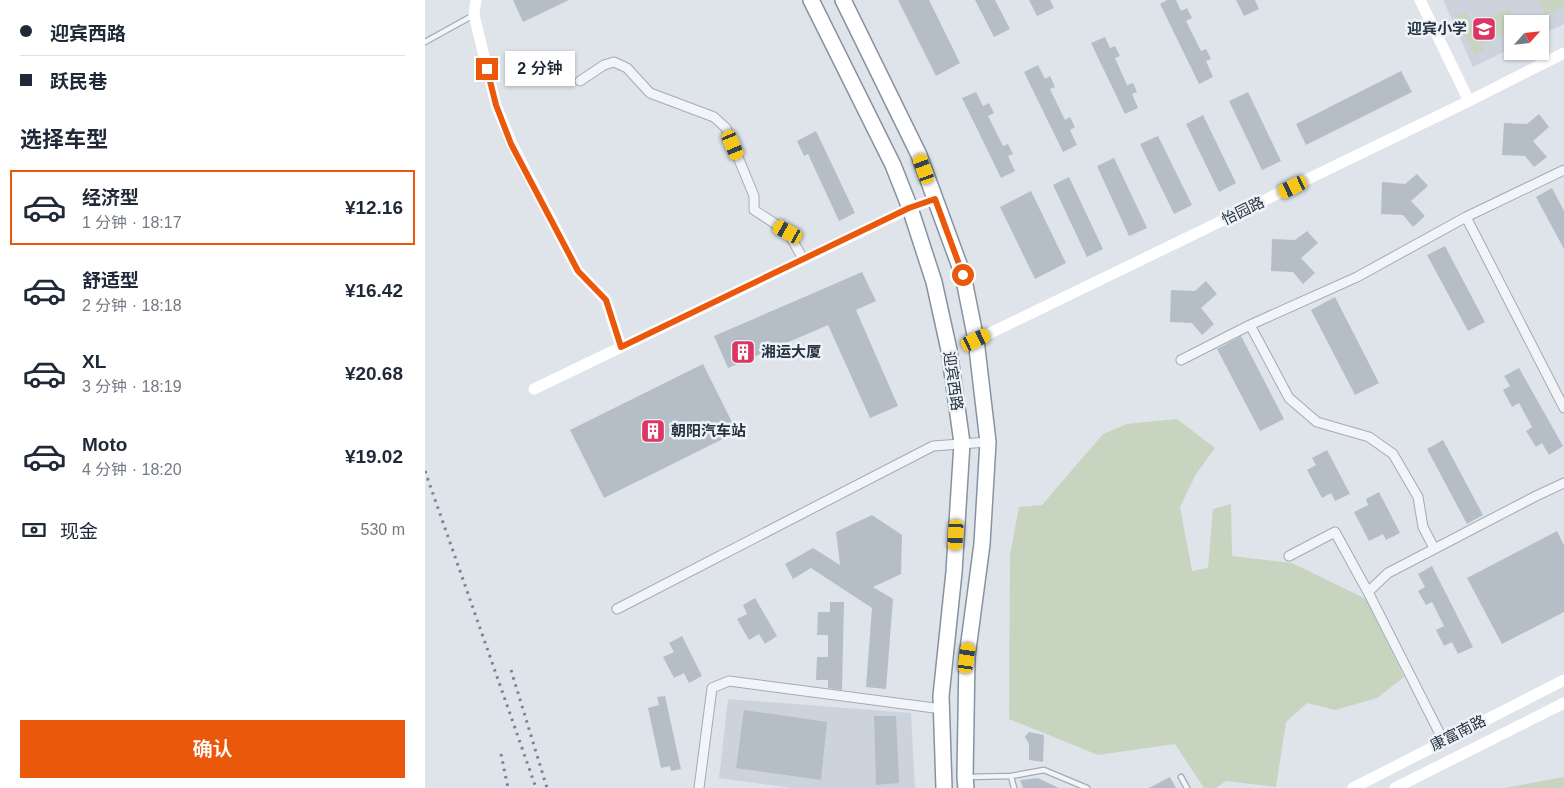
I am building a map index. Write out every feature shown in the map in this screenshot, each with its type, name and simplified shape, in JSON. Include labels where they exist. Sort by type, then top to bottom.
[{"type":"highway","name":"迎宾西路","points":[[811,0],[893,165],[936,290],[949,350],[962,443],[954,572],[941,696],[944,788]]},
{"type":"highway","name":"迎宾西路","points":[[843,0],[919,154],[963,275],[976,340],[988,442],[982,544],[967,658],[965,782]]},
{"type":"street","points":[[476,0],[474,15],[496,105],[511,144],[578,271],[606,300],[621,347]]},
{"type":"street","points":[[1420,0],[1469,102]]},
{"type":"street","name":"怡园路","points":[[976,340],[1469,102],[1564,53]]},
{"type":"street","points":[[580,81],[605,65],[614,62],[627,68],[650,93],[714,117],[726,128],[754,196],[755,210],[788,232],[803,260]]},
{"type":"street","points":[[1181,360],[1250,325],[1357,277],[1466,218],[1564,170]]},
{"type":"street","points":[[534,388],[909,208],[935,199]]},
{"type":"street","points":[[1466,218],[1564,408]]},
{"type":"street","points":[[1250,325],[1289,398],[1317,422],[1369,438],[1393,454],[1418,498],[1423,527],[1434,548]]},
{"type":"street","points":[[617,608],[933,446],[988,442]]},
{"type":"street","points":[[1367,592],[1388,573],[1564,483]]},
{"type":"street","points":[[1289,556],[1335,532],[1443,740]]},
{"type":"street","name":"康富南路","points":[[1353,788],[1443,740],[1564,680]]},
{"type":"street","points":[[699,788],[712,688],[729,681],[941,709]]},
{"type":"street","name":"康富南路","points":[[1395,788],[1564,703]]},
{"type":"lane","points":[[425,42],[474,15]]},
{"type":"lane","points":[[965,782],[1044,770],[1087,788]]},
{"type":"lane","points":[[1011,776],[1013,788]]},
{"type":"lane","points":[[1181,777],[1187,788]]},
{"type":"shaded area","name":"迎宾小学","points":[[1443,0],[1564,0],[1564,24],[1549,31],[1549,15],[1504,15],[1504,52],[1473,67]]},
{"type":"shaded area","points":[[728,699],[911,713],[915,788],[792,788],[719,778]]},
{"type":"green space","points":[[1539,0],[1564,0],[1564,6],[1546,15]]},
{"type":"green space","points":[[1508,8],[1511,15],[1504,15],[1504,33],[1482,44],[1485,50],[1475,55],[1455,17],[1465,12],[1473,25]]},
{"type":"green space","points":[[1177,419],[1215,448],[1196,474],[1180,507],[1192,571],[1208,568],[1213,509],[1231,504],[1232,556],[1292,563],[1366,599],[1404,677],[1377,698],[1335,710],[1307,703],[1286,722],[1276,787],[1226,781],[1216,788],[1204,788],[1175,744],[1098,755],[1009,719],[1010,555],[1019,507],[1042,505],[1103,434],[1127,424]]},
{"type":"green space","points":[[1564,777],[1564,788],[1504,788]]},
{"type":"building","points":[[513,0],[569,0],[523,22]]},
{"type":"building","points":[[898,0],[929,0],[960,63],[936,76]]},
{"type":"building","points":[[975,0],[995,0],[1010,29],[994,37]]},
{"type":"building","points":[[1029,0],[1050,0],[1054,8],[1037,16]]},
{"type":"building","points":[[1167,0],[1176,0],[1181,11],[1187,8],[1192,18],[1186,21],[1201,51],[1206,49],[1211,59],[1206,61],[1213,77],[1199,84],[1160,4]]},
{"type":"building","points":[[1236,0],[1255,0],[1259,9],[1244,16]]},
{"type":"building","points":[[1105,37],[1110,48],[1115,46],[1120,56],[1115,58],[1127,85],[1133,83],[1137,92],[1132,94],[1138,108],[1125,114],[1091,43]]},
{"type":"building","points":[[1038,65],[1045,79],[1050,76],[1055,87],[1050,89],[1065,120],[1070,117],[1075,127],[1070,130],[1077,145],[1063,152],[1024,72]]},
{"type":"building","points":[[1401,71],[1412,92],[1306,145],[1296,124]]},
{"type":"building","points":[[976,92],[983,106],[989,103],[994,113],[988,116],[1003,146],[1008,144],[1013,154],[1008,156],[1015,171],[1001,178],[962,98]]},
{"type":"building","points":[[1248,92],[1281,161],[1262,170],[1229,101]]},
{"type":"building","points":[[1539,114],[1549,127],[1533,141],[1547,157],[1534,167],[1525,156],[1502,155],[1504,123],[1527,124]]},
{"type":"building","points":[[1203,115],[1236,183],[1219,192],[1186,124]]},
{"type":"building","points":[[816,131],[855,213],[839,221],[808,154],[804,156],[797,141]]},
{"type":"building","points":[[1158,136],[1192,205],[1174,214],[1140,144]]},
{"type":"building","points":[[1114,158],[1147,228],[1129,236],[1097,166]]},
{"type":"building","points":[[1417,174],[1428,186],[1411,201],[1425,216],[1413,227],[1403,215],[1381,214],[1382,182],[1405,184]]},
{"type":"building","points":[[1069,177],[1103,249],[1087,257],[1053,185]]},
{"type":"building","points":[[1552,188],[1564,211],[1564,249],[1536,197]]},
{"type":"building","points":[[1031,191],[1066,263],[1035,279],[1000,207]]},
{"type":"building","points":[[1307,231],[1318,243],[1301,258],[1315,273],[1303,284],[1293,272],[1271,271],[1272,239],[1295,240]]},
{"type":"building","points":[[1445,246],[1485,322],[1468,331],[1427,255]]},
{"type":"building","name":"湘运大厦","points":[[862,272],[876,301],[856,310],[898,406],[870,418],[828,325],[728,368],[714,336]]},
{"type":"building","points":[[1206,281],[1217,294],[1201,308],[1214,324],[1202,335],[1192,323],[1170,322],[1171,290],[1195,291]]},
{"type":"building","points":[[1335,297],[1379,383],[1355,395],[1311,310]]},
{"type":"building","points":[[1241,336],[1284,419],[1260,431],[1217,349]]},
{"type":"building","name":"朝阳汽车站","points":[[703,364],[737,432],[604,498],[570,430]]},
{"type":"building","points":[[1519,368],[1563,446],[1549,455],[1542,443],[1536,447],[1526,431],[1532,427],[1519,403],[1512,407],[1503,390],[1510,386],[1504,376]]},
{"type":"building","points":[[1443,440],[1483,515],[1467,524],[1427,449]]},
{"type":"building","points":[[1327,450],[1350,494],[1335,501],[1331,493],[1322,498],[1307,470],[1316,465],[1312,458]]},
{"type":"building","points":[[1379,492],[1400,533],[1386,540],[1383,534],[1369,541],[1354,512],[1368,505],[1366,499]]},
{"type":"building","points":[[872,515],[902,535],[901,574],[873,587],[893,599],[886,689],[866,687],[872,608],[811,568],[793,579],[785,564],[813,548],[840,565],[836,532]]},
{"type":"building","points":[[1557,531],[1564,545],[1564,612],[1502,644],[1467,578]]},
{"type":"building","points":[[1432,566],[1473,647],[1458,654],[1452,642],[1444,646],[1436,630],[1444,626],[1432,602],[1426,605],[1418,591],[1425,587],[1418,574]]},
{"type":"building","points":[[755,598],[777,636],[765,644],[759,634],[749,640],[737,619],[747,614],[743,605]]},
{"type":"building","points":[[830,602],[844,602],[842,690],[828,688],[828,680],[816,680],[817,657],[828,657],[828,635],[817,635],[818,612],[830,612]]},
{"type":"building","points":[[682,636],[702,676],[689,683],[684,673],[674,678],[663,657],[674,652],[669,643]]},
{"type":"building","points":[[665,696],[681,769],[671,771],[670,766],[661,768],[648,708],[659,705],[657,697]]},
{"type":"building","points":[[744,710],[827,722],[821,780],[736,768]]},
{"type":"building","points":[[874,716],[896,716],[899,783],[876,785]]},
{"type":"building","points":[[1029,732],[1044,735],[1043,762],[1029,760],[1029,744],[1025,737]]},
{"type":"building","points":[[1170,777],[1176,788],[1149,788]]},
{"type":"building","points":[[1038,778],[1059,788],[1023,788],[1020,780]]},
{"type":"railway","points":[[425,471],[536,788]]},
{"type":"railway","points":[[511,670],[547,788]]},
{"type":"railway","points":[[501,754],[508,788]]},
{"type":"place","name":"迎宾小学","points":[[1484,29]]},
{"type":"place","name":"湘运大厦","points":[[743,352]]},
{"type":"place","name":"朝阳汽车站","points":[[653,431]]},
{"type":"route","points":[[487,69],[496,105],[511,144],[578,271],[606,300],[621,347],[909,208],[935,199],[963,275]]}]
